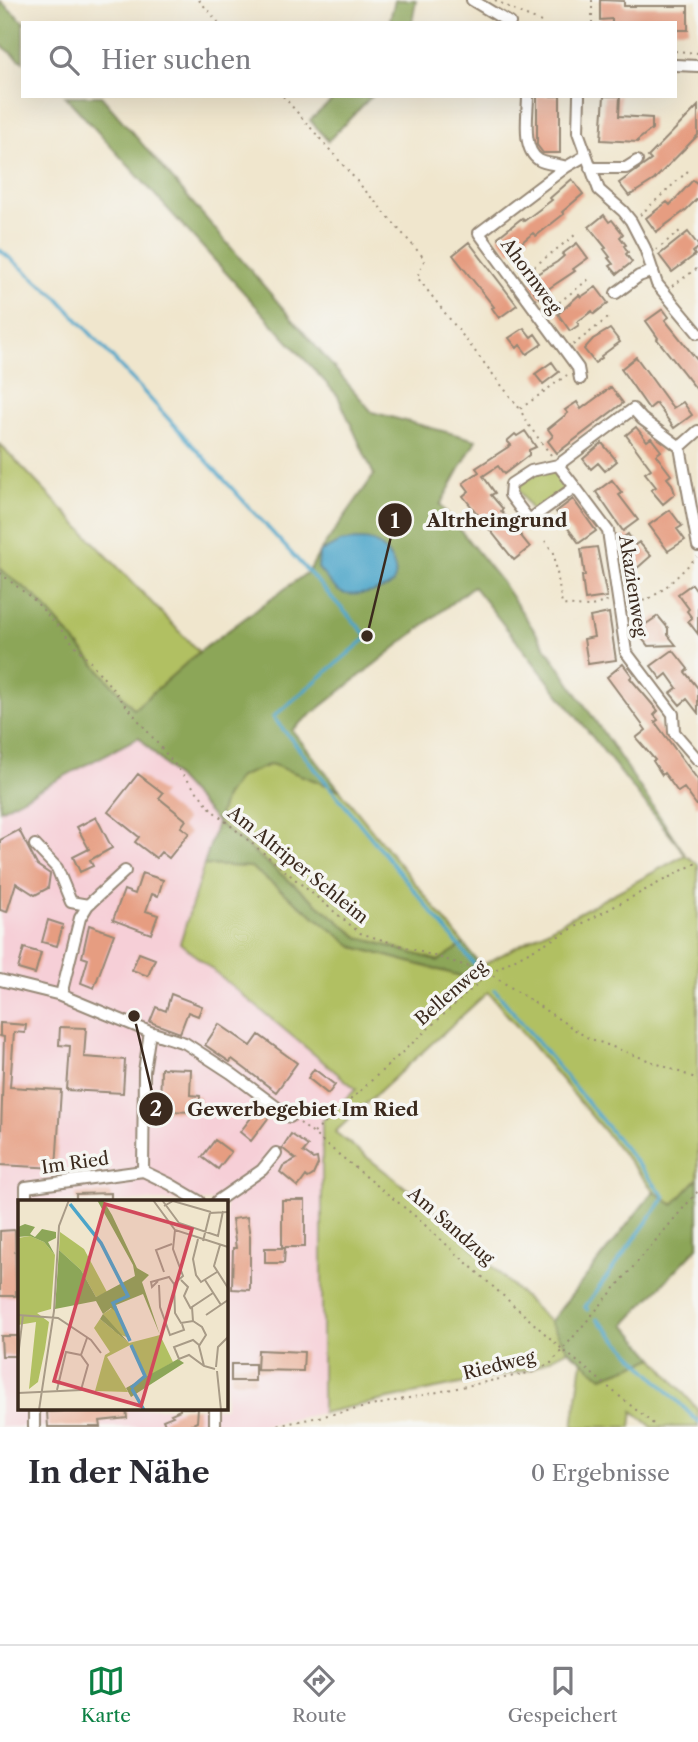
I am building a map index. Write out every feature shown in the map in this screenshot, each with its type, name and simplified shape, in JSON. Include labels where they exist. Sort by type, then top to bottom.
[{"type":"street","points":[[471,0],[507,21]]},
{"type":"street","points":[[677,65],[698,66]]},
{"type":"street","points":[[528,98],[527,141],[533,154],[540,161],[566,167]]},
{"type":"street","points":[[579,98],[578,132],[599,190],[631,221],[663,293],[698,333]]},
{"type":"street","name":"Ahornweg","points":[[579,373],[479,233],[566,167],[585,156]]},
{"type":"street","points":[[590,168],[626,168],[637,162]]},
{"type":"street","points":[[616,293],[639,276],[653,271]]},
{"type":"street","points":[[575,487],[529,520],[510,495],[511,484],[531,471],[558,465],[633,409],[642,419],[680,447],[698,546]]},
{"type":"street","points":[[680,447],[698,431]]},
{"type":"street","name":"Akazienweg","points":[[558,465],[608,531],[626,652],[673,714],[674,732],[698,760]]},
{"type":"street","points":[[35,845],[57,868],[71,902],[88,905]]},
{"type":"street","points":[[61,995],[80,918],[88,905],[124,871]]},
{"type":"street","points":[[0,980],[61,995],[150,1032],[185,1043],[290,1117]]},
{"type":"street","points":[[150,1032],[144,1071],[143,1171],[197,1200]]},
{"type":"street","points":[[218,1200],[262,1170],[276,1153]]},
{"type":"street","name":"Im Ried","points":[[26,1200],[26,1187],[143,1171]]},
{"type":"path","points":[[199,0],[217,21]]},
{"type":"path","points":[[495,0],[539,21]]},
{"type":"path","points":[[592,0],[592,21]]},
{"type":"path","points":[[677,51],[698,53]]},
{"type":"path","points":[[285,98],[423,257],[424,261],[417,277],[520,410],[558,465]]},
{"type":"path","points":[[631,221],[688,171]]},
{"type":"path","points":[[648,256],[680,230]]},
{"type":"path","points":[[514,282],[575,235]]},
{"type":"path","points":[[663,293],[698,268]]},
{"type":"path","points":[[540,317],[589,279]]},
{"type":"path","points":[[565,351],[608,318]]},
{"type":"path","points":[[520,410],[579,373]]},
{"type":"path","name":"Am Altriper Schleim","points":[[0,573],[34,600],[93,665],[213,811],[360,933],[489,973],[586,1037],[698,1079]]},
{"type":"path","name":"Bellenweg","points":[[314,1133],[489,973],[698,862]]},
{"type":"path","name":"Am Sandzug","points":[[290,1117],[314,1133],[416,1217],[562,1349],[657,1427]]},
{"type":"path","name":"Riedweg","points":[[271,1427],[533,1372],[551,1363],[698,1191]]},
{"type":"shaded area","points":[[139,737],[217,822],[180,943],[356,1090],[322,1121],[322,1413],[255,1427],[0,1427],[0,810]]},
{"type":"green space","points":[[395,0],[416,0],[412,21],[390,21]]},
{"type":"green space","points":[[0,1],[23,21],[21,60],[0,44]]},
{"type":"green space","points":[[67,98],[103,98],[372,412],[476,440],[440,505],[501,581],[685,854],[473,586],[292,730],[340,790],[271,764],[239,777],[225,797],[217,822],[139,737],[0,810],[0,569],[36,597],[134,709],[199,652],[309,571],[374,475],[338,396]]},
{"type":"green space","points":[[335,98],[370,98],[328,141],[310,120]]},
{"type":"green space","points":[[0,444],[199,652],[134,710],[36,597],[0,569]]},
{"type":"green space","points":[[558,466],[571,486],[532,511],[517,487],[539,471]]},
{"type":"green space","points":[[272,764],[340,790],[464,944],[438,961],[358,937],[217,822],[225,797],[239,777]]},
{"type":"green space","points":[[217,822],[358,937],[438,961],[464,944],[481,966],[476,980],[354,947],[251,867],[204,865]]},
{"type":"green space","points":[[685,855],[698,864],[698,1178],[673,1205],[654,1191],[488,992],[335,1132],[429,1206],[550,1322],[568,1350],[531,1369],[322,1413],[322,1121],[356,1089],[180,943],[204,865],[251,867],[354,947],[476,980],[481,966]]},
{"type":"green space","points":[[698,1178],[698,1247],[625,1324],[654,1358],[602,1377],[568,1350],[550,1322],[654,1191],[673,1205]]},
{"type":"green space","points":[[654,1358],[698,1410],[698,1427],[652,1427],[633,1411],[631,1427],[573,1427],[582,1361],[602,1377]]},
{"type":"water","points":[[370,541],[386,552],[394,565],[395,578],[392,584],[374,592],[344,594],[328,581],[318,568],[319,553],[340,542]]},
{"type":"building","points":[[600,0],[624,1],[624,6],[688,6],[688,30],[677,30],[677,21],[600,20]]},
{"type":"building","points":[[537,98],[560,98],[560,153],[543,153],[537,145]]},
{"type":"building","points":[[604,98],[620,98],[619,116],[652,118],[652,129],[638,142],[601,140]]},
{"type":"building","points":[[698,106],[698,135],[654,180],[629,196],[619,183],[651,160],[648,157]]},
{"type":"building","points":[[572,179],[583,194],[562,212],[564,214],[536,236],[533,233],[510,252],[498,237],[522,218],[524,221],[552,200],[550,198]]},
{"type":"building","points":[[693,180],[698,184],[698,198],[656,232],[646,218],[667,202],[670,205]]},
{"type":"building","points":[[604,215],[609,222],[612,220],[623,234],[620,237],[632,262],[617,274],[610,266],[613,264],[604,249],[606,248],[589,227]]},
{"type":"building","points":[[688,232],[698,248],[693,252],[695,255],[672,272],[659,255]]},
{"type":"building","points":[[469,242],[517,305],[499,318],[492,308],[494,307],[453,255]]},
{"type":"building","points":[[577,243],[588,258],[539,298],[529,284],[536,279],[537,274],[557,262],[564,256],[562,254]]},
{"type":"building","points":[[596,287],[608,303],[577,322],[579,325],[570,331],[558,314],[579,295],[581,297]]},
{"type":"building","points":[[663,309],[669,317],[665,320],[698,361],[698,391],[646,321]]},
{"type":"building","points":[[524,328],[531,337],[535,334],[542,344],[527,354],[520,345],[517,348],[509,338]]},
{"type":"building","points":[[610,329],[620,342],[595,363],[584,349],[593,339]]},
{"type":"building","points":[[636,357],[673,408],[683,402],[692,415],[674,428],[656,403],[649,409],[621,369]]},
{"type":"building","points":[[552,362],[559,372],[543,384],[535,374]]},
{"type":"building","points":[[611,387],[623,403],[557,453],[548,441],[553,436],[548,429],[568,413],[565,410],[577,402],[581,409]]},
{"type":"building","points":[[636,427],[647,441],[651,438],[661,451],[656,455],[671,475],[667,478],[675,494],[663,504],[651,490],[656,487],[645,473],[651,469],[626,435]]},
{"type":"building","points":[[525,431],[536,447],[529,450],[529,455],[504,474],[498,466],[483,476],[495,493],[491,495],[503,509],[501,511],[530,547],[514,560],[463,496],[469,491],[463,483],[479,472],[476,468],[511,445],[507,441],[515,434],[517,436]]},
{"type":"building","points":[[602,443],[617,461],[605,471],[598,463],[591,469],[583,459]]},
{"type":"building","points":[[612,480],[622,493],[619,495],[638,520],[623,531],[596,492]]},
{"type":"building","points":[[573,499],[596,531],[579,543],[556,512]]},
{"type":"building","points":[[670,510],[682,526],[677,529],[685,540],[668,551],[649,525]]},
{"type":"building","points":[[628,534],[635,545],[639,542],[651,556],[635,570],[623,555],[627,551],[619,541]]},
{"type":"building","points":[[597,547],[607,597],[585,600],[581,549]]},
{"type":"building","points":[[692,584],[698,592],[698,634],[688,621],[692,618],[687,611],[689,609],[678,594]]},
{"type":"building","points":[[609,613],[616,660],[588,664],[584,639],[594,637],[590,617]]},
{"type":"building","points":[[658,616],[668,628],[668,635],[676,645],[648,646],[639,635],[644,631],[640,628]]},
{"type":"building","points":[[673,650],[698,688],[698,713],[687,699],[680,705],[670,693],[677,688],[667,674],[661,679],[651,666]]},
{"type":"building","points":[[623,664],[632,676],[630,678],[658,711],[654,715],[658,720],[655,722],[698,780],[698,807],[684,788],[678,792],[664,773],[662,775],[653,761],[655,760],[636,738],[646,730],[607,677]]},
{"type":"building","points":[[138,774],[163,793],[159,798],[186,820],[181,827],[189,833],[169,858],[161,852],[156,858],[135,842],[139,837],[108,812]]},
{"type":"building","points":[[96,817],[112,848],[90,860],[93,866],[80,872],[73,857],[89,849],[77,827]]},
{"type":"building","points":[[19,830],[37,865],[50,874],[48,888],[35,895],[16,883],[7,912],[0,910],[0,840]]},
{"type":"building","points":[[142,873],[163,880],[158,896],[152,894],[146,911],[158,915],[151,934],[113,920],[124,890],[135,894]]},
{"type":"building","points":[[48,920],[63,925],[57,946],[42,942]]},
{"type":"building","points":[[89,925],[114,934],[94,988],[81,983],[88,959],[82,957]]},
{"type":"building","points":[[24,948],[41,953],[35,974],[18,969]]},
{"type":"building","points":[[139,953],[155,959],[148,976],[132,970]]},
{"type":"building","points":[[171,994],[202,1006],[198,1016],[188,1012],[180,1033],[150,1022],[156,1007],[166,1011]]},
{"type":"building","points":[[0,1023],[26,1025],[25,1033],[14,1032],[10,1087],[61,1090],[56,1168],[0,1165],[4,1037],[0,1036]]},
{"type":"building","points":[[219,1024],[251,1046],[259,1035],[297,1063],[276,1092],[232,1059],[230,1062],[205,1045]]},
{"type":"building","points":[[60,1027],[86,1028],[84,1057],[125,1060],[123,1093],[67,1090],[70,1046],[59,1045]]},
{"type":"building","points":[[161,1068],[191,1069],[190,1095],[200,1096],[200,1112],[160,1111]]},
{"type":"building","points":[[314,1069],[335,1085],[328,1094],[308,1078]]},
{"type":"building","points":[[258,1109],[269,1117],[251,1141],[240,1132]]},
{"type":"building","points":[[291,1134],[308,1146],[303,1152],[313,1159],[317,1158],[318,1164],[313,1175],[308,1178],[306,1176],[298,1187],[280,1172],[283,1166],[296,1159],[282,1148]]},
{"type":"building","points":[[215,1140],[231,1152],[218,1169],[202,1157]]},
{"type":"building","points":[[111,1193],[111,1200],[76,1200],[76,1194]]},
{"type":"building","points":[[282,1200],[305,1200],[305,1247],[282,1247]]},
{"type":"building","points":[[247,1217],[250,1237],[250,1290],[232,1289],[233,1248],[236,1248],[232,1219]]},
{"type":"building","points":[[15,1230],[16,1296],[0,1296],[0,1231]]},
{"type":"building","points":[[265,1248],[285,1248],[284,1263],[265,1263]]},
{"type":"building","points":[[1,1336],[18,1336],[18,1356],[2,1356]]},
{"type":"building","points":[[258,1350],[304,1352],[303,1371],[257,1370]]},
{"type":"building","points":[[231,1364],[255,1364],[255,1381],[231,1381]]},
{"type":"building","points":[[126,1410],[127,1418],[100,1421],[101,1427],[48,1427],[47,1412]]},
{"type":"building","points":[[180,1410],[198,1410],[197,1422],[186,1427],[166,1427],[163,1420],[173,1416],[171,1414]]},
{"type":"waterway","points":[[0,250],[57,297],[368,637],[273,717],[474,964]]},
{"type":"waterway","points":[[495,990],[665,1197],[585,1307],[588,1310]]},
{"type":"waterway","points":[[597,1319],[698,1422]]},
{"type":"place","name":"Altrheingrund","points":[[367,636]]},
{"type":"place","name":"Gewerbegebiet Im Ried","points":[[134,1016]]}]
